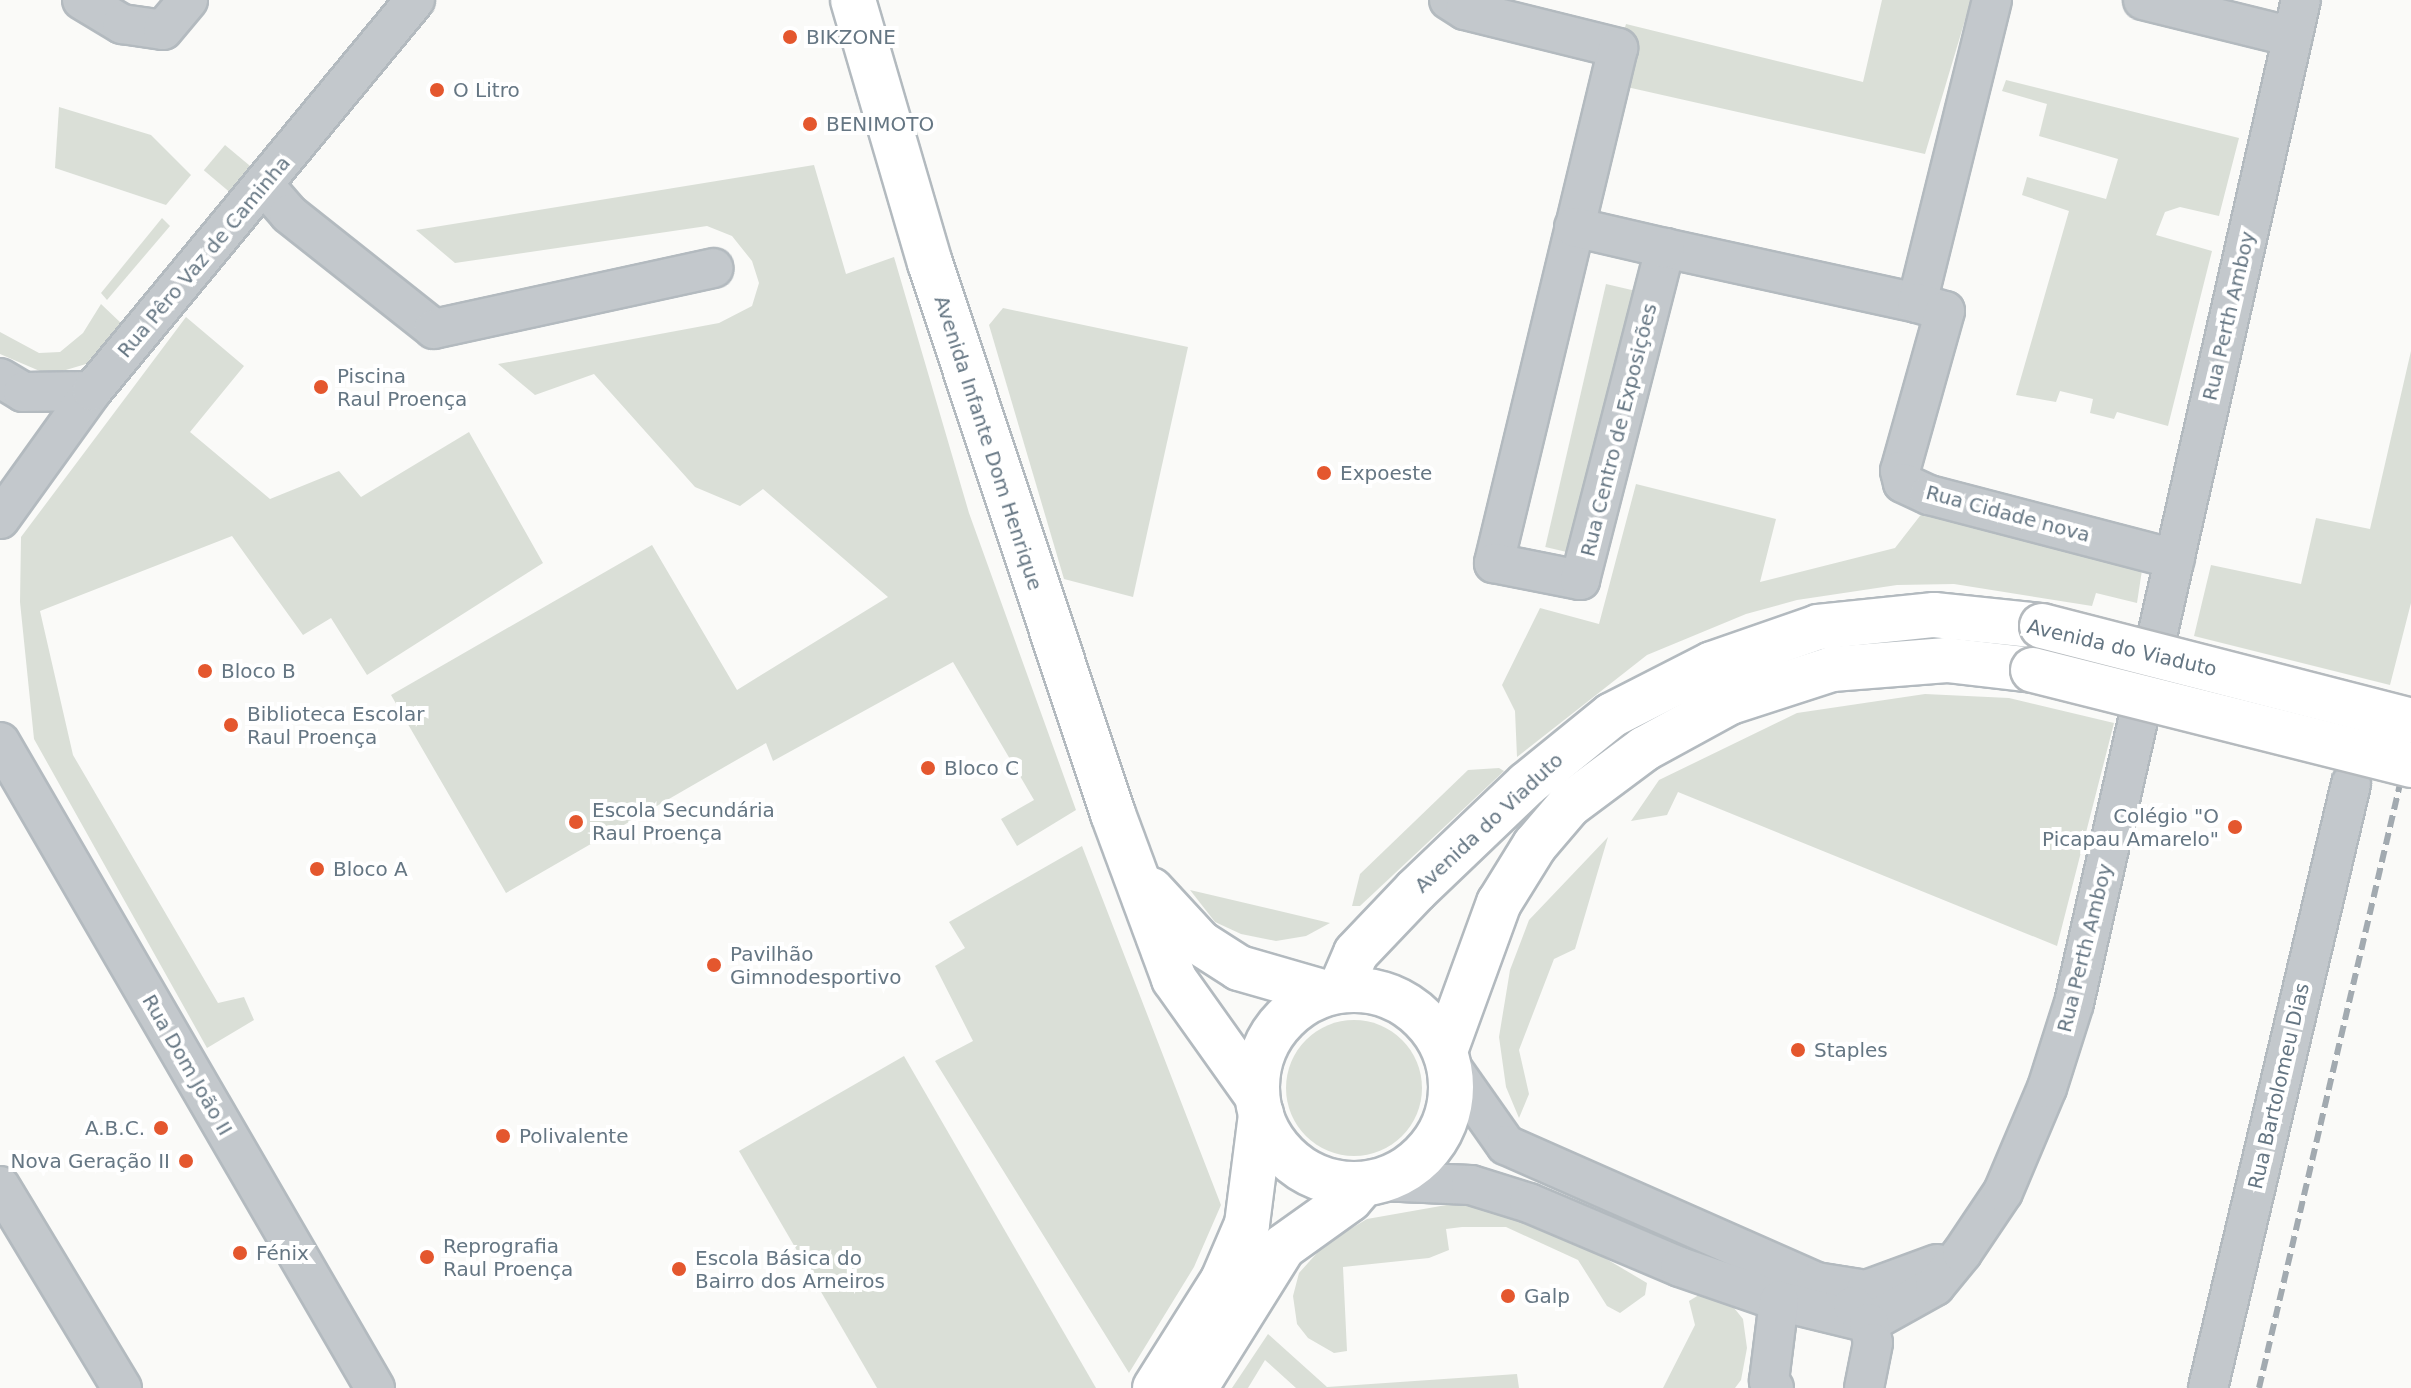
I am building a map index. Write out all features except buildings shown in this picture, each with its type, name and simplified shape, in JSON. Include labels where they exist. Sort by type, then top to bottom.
[{"type":"main road","name":"Avenida Infante Dom Henrique","points":[[853,0],[930,263],[1050,636],[1141,880],[1174,979],[1259,1105]]},
{"type":"main road","name":"Avenida do Viaduto","points":[[1333,992],[1356,953],[1416,890],[1527,784],[1612,715],[1712,664],[1818,627],[1934,615],[2042,626],[2411,721]]},
{"type":"main road","name":"Avenida do Viaduto","points":[[1447,1057],[1499,903],[1535,845],[1569,805],[1644,749],[1730,702],[1832,669],[1947,660],[2033,670],[2411,765]]},
{"type":"main road","name":"Avenida Infante Dom Henrique","points":[[1141,880],[1200,943],[1239,968],[1333,992]]},
{"type":"main road","points":[[1155,1388],[1223,1280],[1247,1224],[1259,1105],[1260,1058],[1279,1024],[1333,992],[1373,991],[1403,1002],[1428,1023],[1447,1057],[1451,1102],[1438,1137],[1413,1165],[1370,1183],[1283,1247],[1195,1388]]},
{"type":"main road","points":[[1259,1105],[1292,1162],[1325,1180],[1370,1183]]},
{"type":"street","points":[[82,0],[122,24],[163,30],[188,0]]},
{"type":"street","name":"Rua Pêro Vaz de Caminha","points":[[0,519],[92,391],[415,0]]},
{"type":"street","name":"Rua Centro de Exposições","points":[[1449,0],[1465,10],[1618,48],[1494,563],[1580,580],[1665,248]]},
{"type":"street","points":[[1574,227],[1917,303],[1992,0]]},
{"type":"street","points":[[2143,0],[2292,37]]},
{"type":"street","name":"Rua Perth Amboy","points":[[1869,1323],[1935,1286],[1962,1253],[2003,1192],[2047,1088],[2074,1003],[2301,0]]},
{"type":"street","points":[[264,185],[289,214],[434,329],[713,268]]},
{"type":"street","name":"Rua Cidade nova","points":[[1917,303],[1945,311],[1900,471],[1903,483],[1929,495],[2175,559]]},
{"type":"street","points":[[0,378],[23,392],[92,391]]},
{"type":"street","name":"Rua Dom João II","points":[[0,737],[12,791],[367,1385]]},
{"type":"street","name":"Rua Bartolomeu Dias","points":[[2208,1388],[2351,784]]},
{"type":"street","points":[[1447,1057],[1506,1145],[1698,1226],[1816,1282],[1866,1290],[1962,1253]]},
{"type":"street","points":[[1370,1183],[1471,1185],[1529,1203],[1647,1254],[1779,1301],[1869,1323]]},
{"type":"street","points":[[0,1186],[122,1388]]},
{"type":"street","points":[[1647,1254],[1663,1250],[1698,1226]]},
{"type":"street","points":[[1833,1285],[1869,1323],[1873,1343],[1864,1388]]},
{"type":"street","points":[[1769,1386],[1779,1301]]},
{"type":"shaded area","points":[[1882,0],[1971,0],[1925,154],[1609,83],[1626,24],[1863,82]]},
{"type":"shaded area","points":[[2006,80],[2239,138],[2219,216],[2180,207],[2165,212],[2156,235],[2212,251],[2168,426],[2117,412],[2114,419],[2090,413],[2093,399],[2060,391],[2056,402],[2016,395],[2069,211],[2022,195],[2027,177],[2106,199],[2118,159],[2039,136],[2047,104],[2002,91]]},
{"type":"shaded area","points":[[59,107],[151,135],[191,175],[166,205],[55,168]]},
{"type":"shaded area","points":[[225,145],[251,167],[230,192],[204,170]]},
{"type":"shaded area","points":[[814,165],[846,274],[894,257],[969,513],[1076,810],[1017,846],[1001,819],[1034,800],[953,662],[773,761],[766,743],[506,893],[391,695],[652,545],[737,690],[888,597],[763,489],[740,506],[695,487],[594,374],[535,395],[498,364],[719,323],[752,306],[759,283],[752,261],[732,236],[707,226],[455,263],[416,230]]},
{"type":"shaded area","points":[[162,218],[170,226],[107,300],[101,293]]},
{"type":"shaded area","points":[[1606,284],[1637,291],[1576,554],[1545,547]]},
{"type":"shaded area","points":[[101,304],[122,324],[86,364],[49,375],[0,354],[0,332],[39,353],[60,352],[83,333]]},
{"type":"shaded area","points":[[1003,308],[1188,347],[1133,597],[1064,579],[989,325]]},
{"type":"shaded area","points":[[186,317],[244,366],[190,432],[270,499],[339,471],[361,497],[469,432],[543,563],[367,675],[331,618],[303,635],[232,536],[40,611],[73,755],[218,1003],[244,997],[254,1020],[207,1048],[34,739],[20,602],[21,537]]},
{"type":"shaded area","points":[[2411,351],[2411,603],[2390,685],[2194,636],[2211,565],[2301,584],[2316,518],[2370,529]]},
{"type":"shaded area","points":[[1636,484],[1776,519],[1760,582],[1895,548],[1923,512],[2142,570],[2137,603],[2096,593],[2092,606],[1954,584],[1897,585],[1797,600],[1746,614],[1647,655],[1517,757],[1515,711],[1502,685],[1540,608],[1599,624]]},
{"type":"shaded area","points":[[1925,694],[2009,698],[2114,723],[2057,946],[1678,792],[1667,815],[1631,821],[1659,780],[1797,713]]},
{"type":"shaded area","points":[[1499,768],[1504,771],[1360,906],[1352,906],[1360,874],[1468,770]]},
{"type":"shaded area","points":[[1608,837],[1575,949],[1554,959],[1519,1050],[1529,1094],[1519,1118],[1506,1087],[1499,1037],[1510,970],[1529,920]]},
{"type":"shaded area","points":[[1082,846],[1221,1205],[1194,1267],[1129,1373],[935,1061],[973,1041],[935,966],[965,948],[949,922]]},
{"type":"shaded area","points":[[1190,890],[1330,923],[1306,936],[1276,941],[1241,934],[1215,922]]},
{"type":"shaded area","points":[[1354,1020],[1380,1025],[1402,1040],[1417,1062],[1422,1088],[1417,1114],[1402,1136],[1380,1151],[1354,1156],[1328,1151],[1306,1136],[1291,1114],[1286,1088],[1291,1062],[1306,1040],[1328,1025]]},
{"type":"shaded area","points":[[904,1056],[1096,1388],[877,1388],[739,1151]]},
{"type":"shaded area","points":[[1452,1204],[1496,1209],[1603,1257],[1647,1283],[1645,1295],[1620,1313],[1607,1306],[1578,1260],[1506,1227],[1446,1229],[1449,1250],[1429,1258],[1343,1267],[1347,1351],[1334,1353],[1308,1338],[1297,1324],[1293,1296],[1299,1273],[1325,1244],[1367,1219]]},
{"type":"shaded area","points":[[1707,1290],[1726,1298],[1743,1319],[1747,1348],[1741,1380],[1735,1388],[1663,1388],[1695,1325],[1689,1301]]},
{"type":"shaded area","points":[[1268,1334],[1327,1387],[1517,1374],[1519,1388],[1296,1388],[1265,1360],[1248,1388],[1232,1388]]},
{"type":"railway","points":[[2259,1388],[2411,737]]},
{"type":"place","name":"BIKZONE","points":[[790,37]]},
{"type":"place","name":"O Litro","points":[[437,90]]},
{"type":"place","name":"BENIMOTO","points":[[810,124]]},
{"type":"place","name":"Piscina Raul Proença","points":[[321,387]]},
{"type":"place","name":"Expoeste","points":[[1324,473]]},
{"type":"place","name":"Bloco B","points":[[205,671]]},
{"type":"place","name":"Biblioteca Escolar Raul Proença","points":[[231,725]]},
{"type":"place","name":"Bloco C","points":[[928,768]]},
{"type":"place","name":"Escola Secundária Raul Proença","points":[[576,822]]},
{"type":"place","name":"Colégio \"O Picapau Amarelo\"","points":[[2235,827]]},
{"type":"place","name":"Bloco A","points":[[317,869]]},
{"type":"place","name":"Pavilhão Gimnodesportivo","points":[[714,965]]},
{"type":"place","name":"Staples","points":[[1798,1050]]},
{"type":"place","name":"A.B.C.","points":[[161,1128]]},
{"type":"place","name":"Polivalente","points":[[503,1136]]},
{"type":"place","name":"Nova Geração II","points":[[186,1161]]},
{"type":"place","name":"Fénix","points":[[240,1253]]},
{"type":"place","name":"Reprografia Raul Proença","points":[[427,1257]]},
{"type":"place","name":"Escola Básica do Bairro dos Arneiros","points":[[679,1269]]},
{"type":"place","name":"Galp","points":[[1508,1296]]}]
